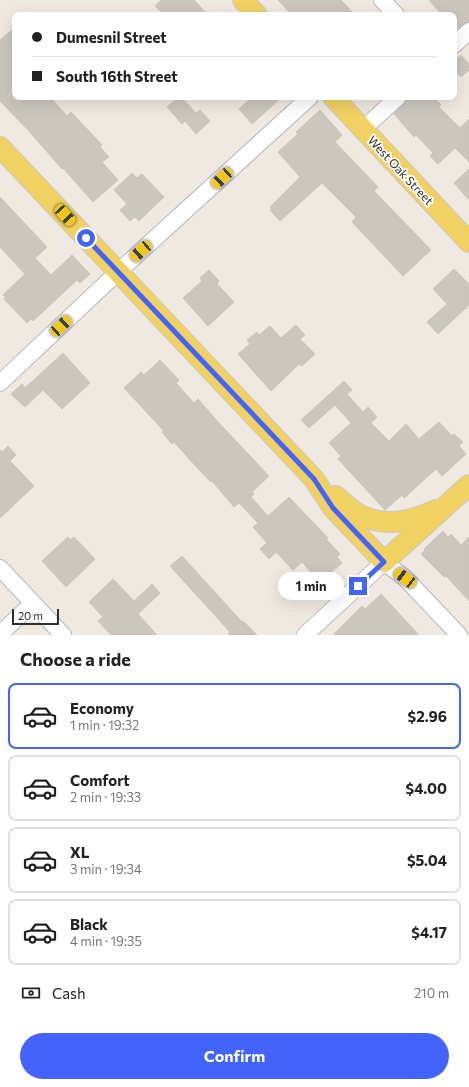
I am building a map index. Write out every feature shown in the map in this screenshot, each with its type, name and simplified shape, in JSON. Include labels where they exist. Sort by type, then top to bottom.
[{"type":"main road","points":[[243,0],[254,12]]},
{"type":"main road","name":"West Oak Street","points":[[336,100],[469,242]]},
{"type":"main road","points":[[0,147],[314,479],[357,513],[373,520],[389,523],[402,522],[420,517],[448,505]]},
{"type":"main road","points":[[314,479],[333,508],[384,562],[469,485]]},
{"type":"street","points":[[382,0],[393,12]]},
{"type":"street","points":[[457,42],[469,31]]},
{"type":"street","points":[[0,383],[118,272],[307,100]]},
{"type":"street","points":[[363,129],[395,100]]},
{"type":"street","points":[[305,635],[384,562],[405,578],[459,635]]},
{"type":"street","points":[[0,568],[63,635]]},
{"type":"street","points":[[0,634],[33,604]]},
{"type":"building","points":[[161,0],[194,0],[205,12],[161,12],[155,6]]},
{"type":"building","points":[[278,0],[341,0],[352,12],[289,12]]},
{"type":"building","points":[[429,0],[469,0],[469,22],[463,24],[457,29],[457,12],[439,12]]},
{"type":"building","points":[[12,30],[12,100],[53,100],[67,116],[71,112],[102,145],[100,147],[109,157],[102,162],[118,180],[93,202],[0,101],[0,40]]},
{"type":"building","points":[[461,55],[469,64],[469,70],[461,77],[457,73],[457,59]]},
{"type":"building","points":[[175,100],[184,100],[196,113],[200,110],[210,121],[196,134],[185,121],[182,124],[167,107]]},
{"type":"building","points":[[249,100],[279,100],[252,124],[239,109]]},
{"type":"building","points":[[407,100],[436,100],[441,105],[439,107],[460,128],[469,119],[469,162],[455,148],[438,164],[430,156],[433,153],[416,135],[414,137],[394,114]]},
{"type":"building","points":[[320,110],[342,135],[335,142],[378,187],[374,191],[431,250],[403,276],[352,222],[356,217],[322,183],[280,221],[270,210],[272,208],[270,207],[300,177],[278,152],[298,134],[296,132]]},
{"type":"building","points":[[469,169],[469,200],[454,183]]},
{"type":"building","points":[[132,173],[137,178],[142,174],[164,197],[139,221],[135,217],[130,221],[120,210],[127,204],[114,190]]},
{"type":"building","points":[[0,197],[47,247],[35,258],[51,275],[72,255],[90,274],[80,283],[77,280],[33,321],[31,319],[27,323],[4,299],[6,297],[3,295],[25,274],[0,247]]},
{"type":"building","points":[[454,269],[469,284],[469,305],[438,334],[427,322],[447,304],[433,289]]},
{"type":"building","points":[[209,270],[219,281],[217,284],[234,302],[208,326],[183,298],[202,281],[200,278]]},
{"type":"building","points":[[296,325],[305,335],[300,339],[315,354],[302,366],[299,364],[271,391],[238,354],[250,344],[247,340],[257,332],[259,335],[270,326],[281,338]]},
{"type":"building","points":[[63,353],[90,383],[62,409],[43,390],[25,407],[11,394],[22,384],[25,388]]},
{"type":"building","points":[[160,360],[179,380],[176,383],[194,403],[198,399],[269,476],[252,492],[254,494],[251,497],[268,516],[289,497],[328,538],[326,539],[340,554],[337,557],[342,563],[320,582],[302,562],[293,570],[276,552],[269,559],[260,549],[267,543],[253,527],[258,523],[239,503],[234,507],[212,481],[211,482],[201,472],[174,442],[172,444],[162,432],[164,431],[124,388],[141,372],[144,375]]},
{"type":"building","points":[[344,381],[352,390],[347,394],[363,412],[368,407],[377,417],[371,423],[389,441],[406,424],[419,439],[439,422],[452,436],[454,434],[463,442],[459,446],[466,454],[442,476],[436,469],[404,498],[402,495],[385,510],[338,459],[341,456],[329,443],[351,423],[335,405],[309,428],[301,420]]},
{"type":"building","points":[[8,446],[16,455],[10,461],[34,486],[0,518],[0,450],[2,452]]},
{"type":"building","points":[[443,531],[448,537],[451,534],[461,545],[469,537],[469,601],[446,576],[444,577],[421,554],[425,550],[424,549]]},
{"type":"building","points":[[68,537],[70,540],[74,537],[95,559],[66,587],[42,561]]},
{"type":"building","points":[[182,556],[242,622],[243,621],[257,635],[228,635],[230,632],[170,566]]},
{"type":"building","points":[[113,579],[134,601],[152,584],[160,593],[138,614],[157,635],[111,635],[98,621],[103,617],[89,602]]},
{"type":"building","points":[[381,594],[419,635],[333,635],[362,606],[365,609]]},
{"type":"route","points":[[86,238],[314,479],[333,508],[384,562],[358,586]]}]
